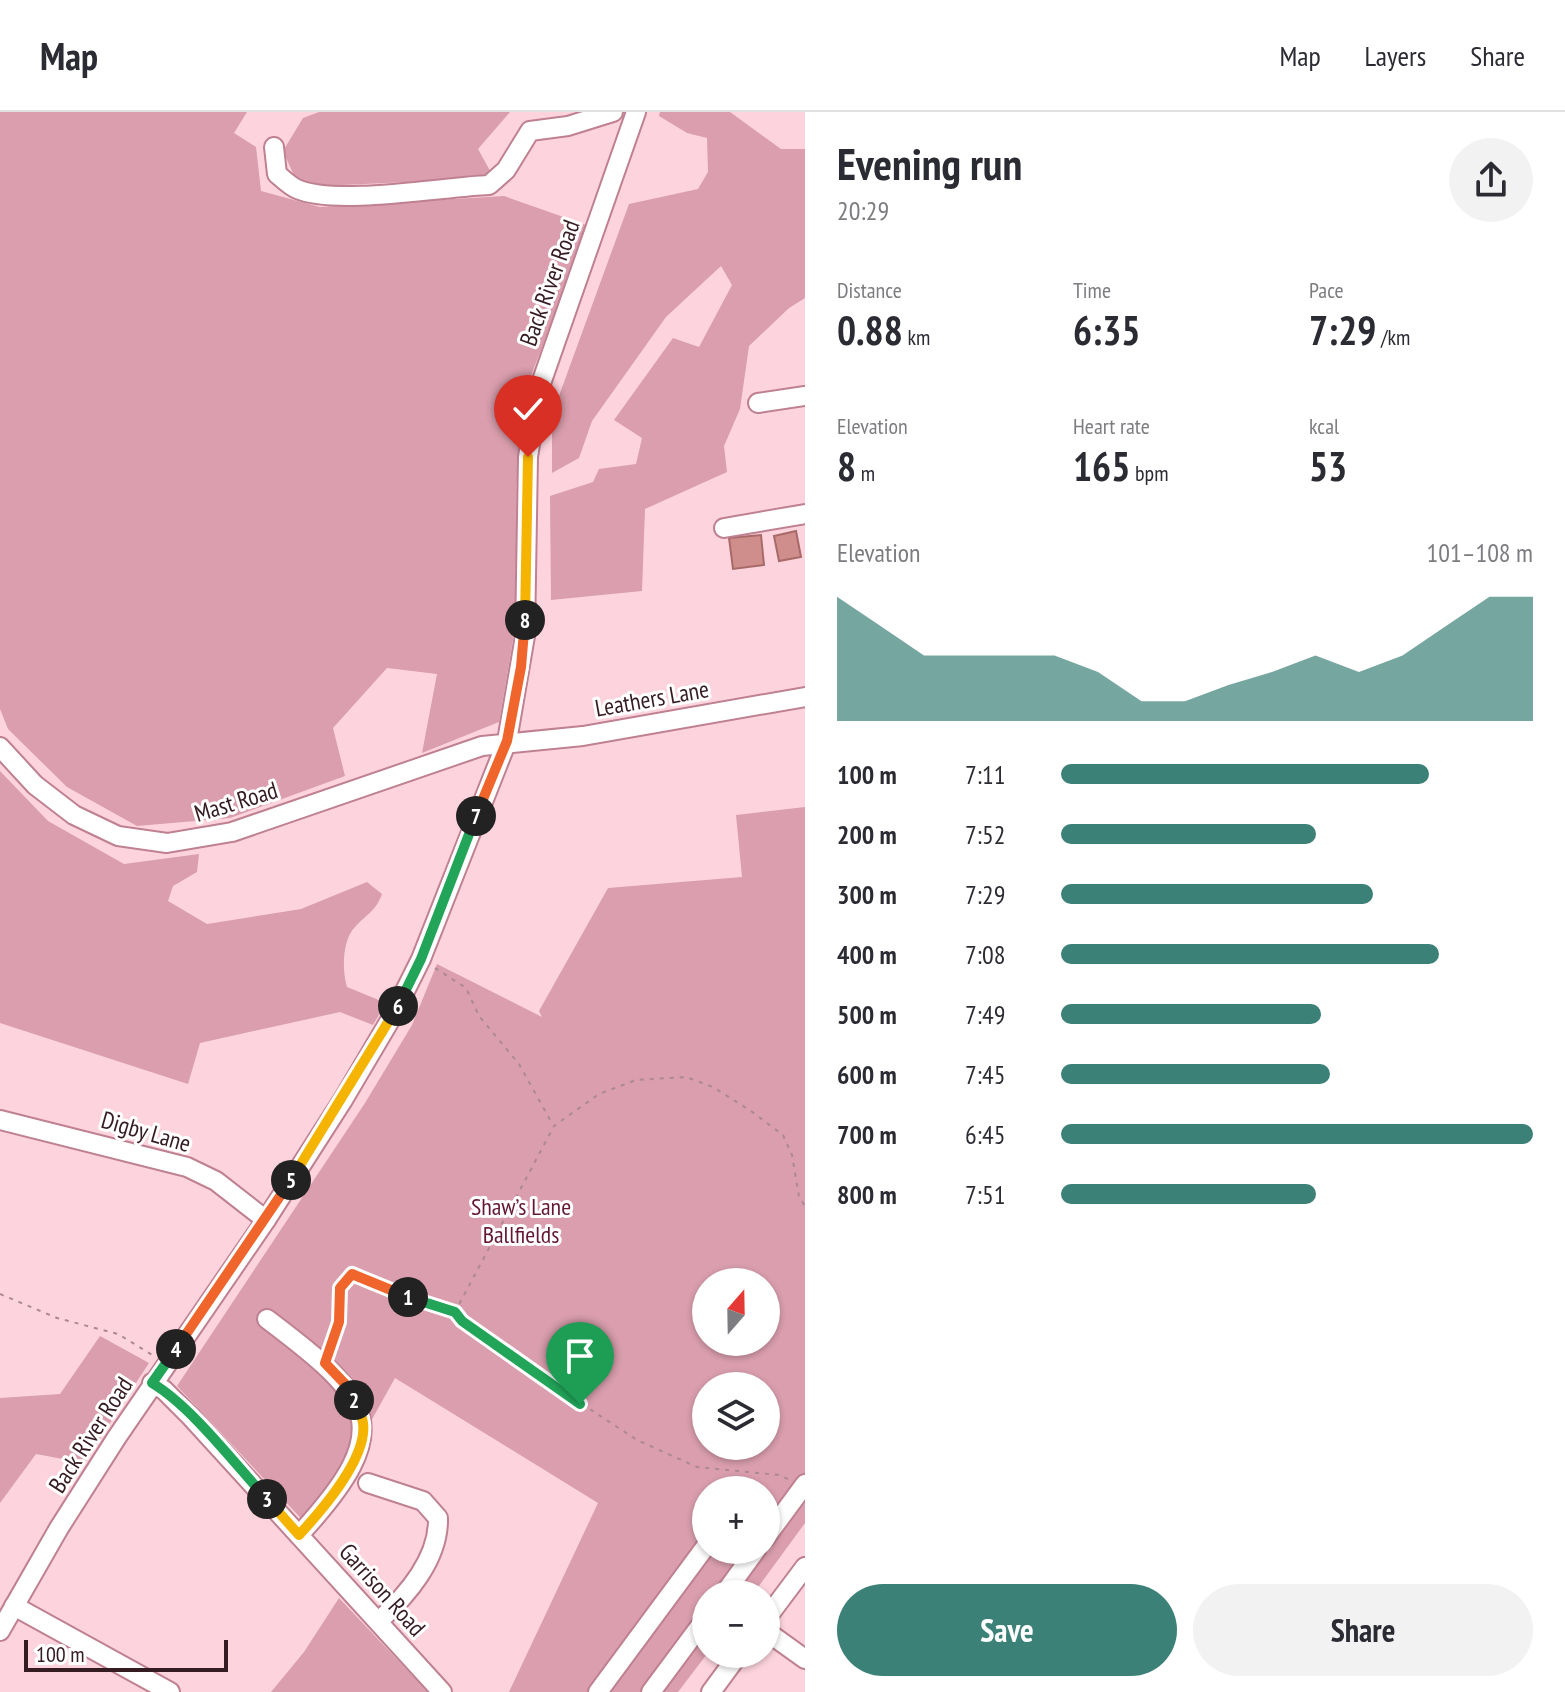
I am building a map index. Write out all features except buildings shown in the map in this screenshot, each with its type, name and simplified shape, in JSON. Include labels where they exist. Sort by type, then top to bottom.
[{"type":"street","points":[[274,147],[277,174],[297,189],[319,194],[374,196],[489,185],[506,170],[530,131],[568,126],[613,112]]},
{"type":"street","name":"Back River Road","points":[[0,1631],[59,1528],[152,1383],[266,1220],[360,1073],[407,988],[507,741],[525,636],[528,457],[538,392],[636,112]]},
{"type":"street","points":[[758,403],[805,396]]},
{"type":"street","points":[[724,528],[805,514]]},
{"type":"street","name":"Leathers Lane","points":[[507,741],[583,736],[805,697]]},
{"type":"street","name":"Mast Road","points":[[0,747],[35,785],[74,815],[118,836],[167,843],[232,832],[449,756],[507,741]]},
{"type":"street","name":"Digby Lane","points":[[0,1120],[187,1167],[216,1181],[266,1220]]},
{"type":"street","points":[[267,1319],[325,1363],[354,1399],[363,1423],[363,1435],[352,1463],[333,1494],[299,1535]]},
{"type":"street","name":"Garrison Road","points":[[152,1383],[164,1390],[191,1417],[442,1692]]},
{"type":"street","points":[[368,1483],[423,1501],[438,1518],[435,1542],[413,1585],[379,1621]]},
{"type":"street","points":[[780,1518],[804,1485]]},
{"type":"street","points":[[598,1692],[693,1564]]},
{"type":"street","points":[[780,1600],[805,1567]]},
{"type":"street","points":[[14,1606],[170,1692]]},
{"type":"street","points":[[651,1692],[692,1637]]},
{"type":"street","points":[[780,1641],[805,1659]]},
{"type":"street","points":[[711,1692],[729,1668]]},
{"type":"path","points":[[431,964],[466,988],[479,1016],[519,1064],[554,1126]]},
{"type":"path","points":[[455,1312],[554,1126],[599,1094],[636,1080],[686,1077],[713,1087],[783,1135],[792,1155],[799,1197],[805,1206]]},
{"type":"path","points":[[325,1363],[339,1322],[340,1288],[352,1274],[455,1312],[521,1364],[637,1440],[697,1467],[779,1475],[804,1485]]},
{"type":"path","points":[[0,1294],[57,1318],[118,1334],[154,1356]]},
{"type":"green space","points":[[0,112],[247,112],[234,133],[256,147],[261,191],[320,207],[504,196],[589,226],[527,386],[517,476],[515,628],[499,722],[422,753],[437,674],[387,668],[333,728],[345,776],[230,818],[137,826],[67,787],[8,729],[0,709]]},
{"type":"green space","points":[[319,112],[510,112],[478,149],[494,178],[321,186],[297,182],[283,151],[303,118]]},
{"type":"green space","points":[[660,112],[730,112],[781,149],[805,149],[805,298],[789,308],[749,346],[740,409],[724,446],[727,472],[645,509],[642,591],[551,600],[550,496],[593,482],[599,469],[636,464],[642,438],[614,420],[673,338],[699,347],[732,285],[721,266],[666,317],[592,421],[579,458],[552,473],[552,415],[629,204],[698,189],[708,172],[707,138],[687,133],[659,116]]},
{"type":"green space","points":[[0,771],[48,821],[124,864],[199,854],[197,872],[173,886],[168,901],[207,924],[301,909],[367,882],[382,894],[374,908],[351,933],[345,947],[344,973],[347,987],[386,1003],[373,1025],[340,1012],[200,1043],[188,1084],[0,1023]]},
{"type":"green space","name":"Shaw’s Lane Ballfields","points":[[805,807],[805,1523],[780,1557],[780,1476],[692,1476],[692,1564],[775,1564],[763,1580],[692,1580],[692,1668],[696,1668],[678,1692],[509,1692],[598,1503],[395,1378],[311,1529],[177,1386],[365,1103],[412,1025],[437,964],[542,1017],[539,1011],[608,888],[742,877],[736,815]]},
{"type":"green space","points":[[100,1336],[149,1363],[84,1463],[36,1454],[0,1503],[0,1398],[60,1394]]},
{"type":"green space","points":[[339,1598],[428,1692],[271,1692],[304,1652]]},
{"type":"route","points":[[528,457],[525,636],[517,697],[507,741],[421,959],[376,1046],[343,1100],[266,1220],[152,1383],[164,1390],[191,1417],[299,1535],[333,1494],[352,1463],[363,1435],[363,1423],[354,1399],[346,1385],[325,1363],[339,1322],[340,1288],[352,1274],[455,1312],[462,1321],[580,1404]]}]
